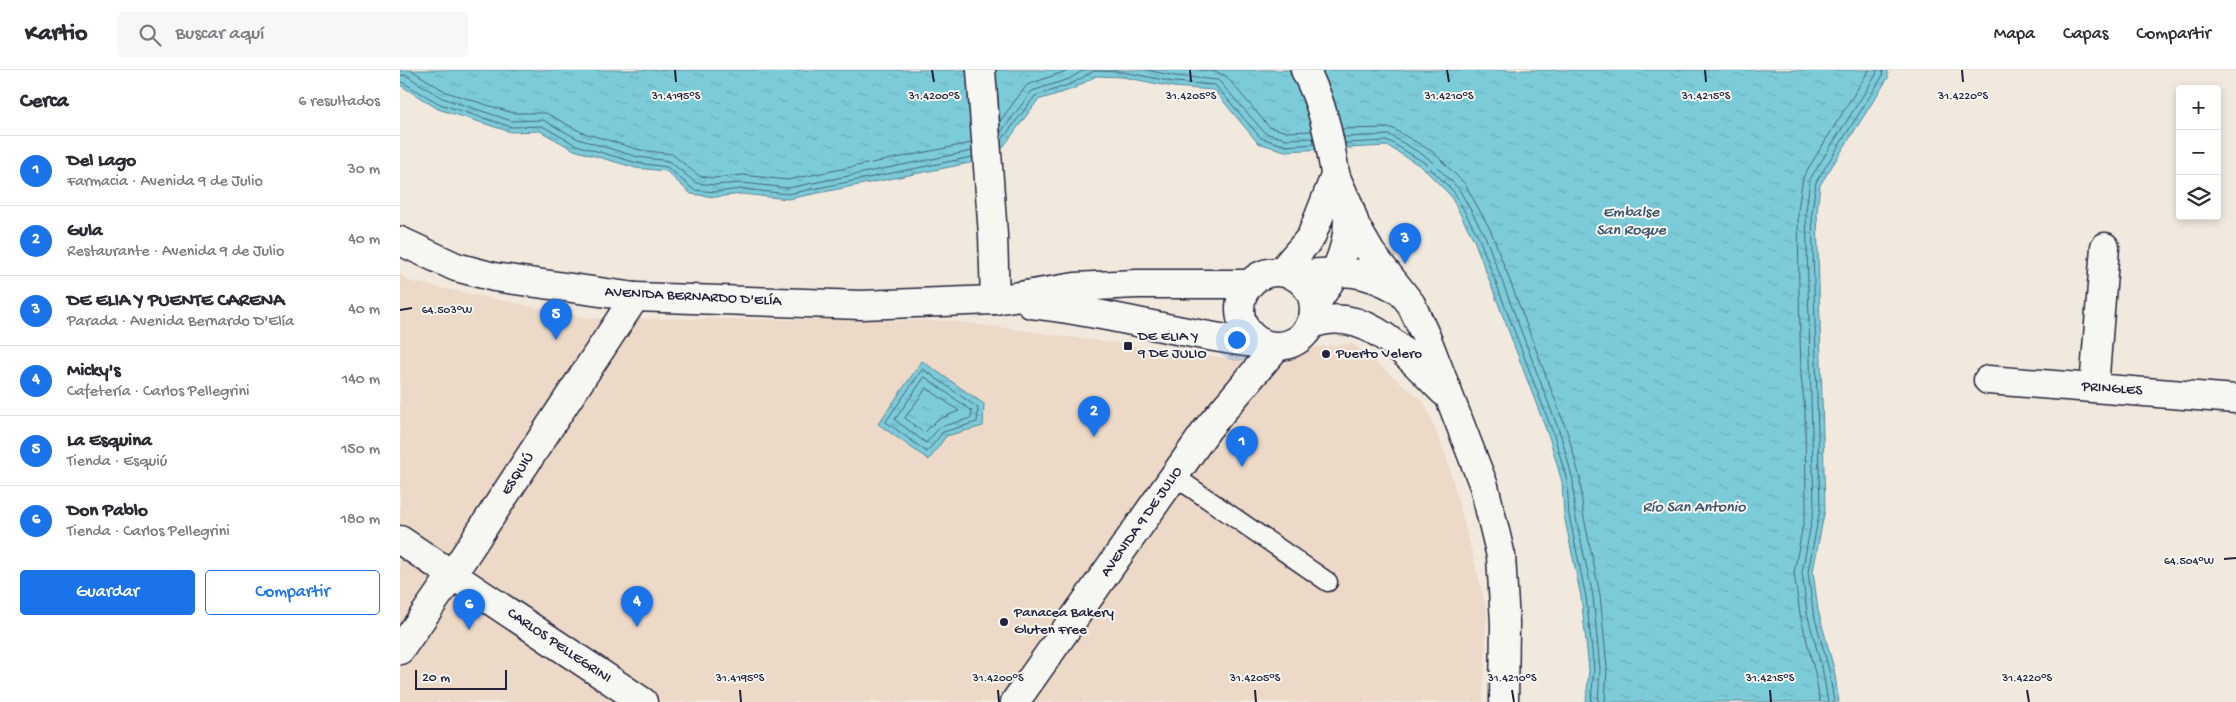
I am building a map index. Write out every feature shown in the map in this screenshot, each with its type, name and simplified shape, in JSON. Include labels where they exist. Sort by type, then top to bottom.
[{"type":"street","points":[[981,70],[993,235],[995,300]]},
{"type":"street","points":[[1305,70],[1313,84],[1326,123],[1341,188],[1348,233],[1336,272],[1297,341],[1287,345],[1270,345],[1253,338],[1245,328],[1241,317],[1240,305],[1243,294],[1250,284],[1259,277],[1336,272],[1362,273],[1404,294]]},
{"type":"street","points":[[1287,274],[1341,188]]},
{"type":"street","points":[[1341,188],[1356,227],[1371,252],[1404,294],[1427,339],[1484,486],[1501,556],[1505,623],[1504,702]]},
{"type":"street","name":"AVENIDA BERNARDO D'ELÍA","points":[[400,241],[456,267],[494,277],[635,297],[861,305],[995,300],[1075,287],[1136,284],[1250,284]]},
{"type":"street","points":[[2094,388],[2105,247]]},
{"type":"street","points":[[1287,274],[1306,286],[1312,315]]},
{"type":"street","name":"ESQUIÚ","points":[[400,650],[452,575],[635,297]]},
{"type":"street","name":"AVENIDA BERNARDO D'ELÍA","points":[[995,300],[1079,309],[1194,334],[1270,345]]},
{"type":"street","points":[[1312,315],[1345,319],[1375,330],[1393,343],[1451,399]]},
{"type":"street","name":"AVENIDA 9 DE JULIO","points":[[1015,702],[1208,428],[1270,345]]},
{"type":"street","name":"PRINGLES","points":[[1988,380],[2236,399]]},
{"type":"street","name":"CARLOS PELLEGRINI","points":[[400,540],[643,702]]},
{"type":"lane","points":[[1174,476],[1328,582]]},
{"type":"shaded area","points":[[400,274],[408,281],[588,318],[954,321],[1225,358],[1352,343],[1424,402],[1446,455],[1487,609],[1483,702],[400,702]]},
{"type":"water","name":"Embalse San Roque","points":[[400,70],[1888,70],[1888,78],[1820,185],[1817,212],[1825,509],[1813,571],[1818,610],[1834,669],[1839,702],[1586,702],[1589,669],[1581,597],[1564,515],[1562,482],[1550,440],[1474,240],[1450,195],[1422,167],[1388,146],[1285,151],[1258,143],[1214,90],[1173,87],[1123,77],[1096,76],[1073,89],[1038,100],[995,158],[788,199],[742,194],[715,197],[691,194],[666,171],[636,168],[574,150],[540,131],[511,132],[438,109],[400,85]]},
{"type":"water","points":[[922,361],[984,404],[983,426],[946,436],[929,460],[878,424]]},
{"type":"place","name":"DE ELIA Y PUENTE CARENA","points":[[1405,264]]},
{"type":"place","name":"La Esquina","points":[[556,340]]},
{"type":"place","name":"DE ELIA Y 9 DE JULIO","points":[[1128,346]]},
{"type":"place","name":"Puerto Velero","points":[[1326,354]]},
{"type":"place","name":"Gula","points":[[1094,437]]},
{"type":"place","name":"Del Lago","points":[[1242,467]]},
{"type":"place","name":"Panacea Bakery Gluten Free","points":[[1004,622]]},
{"type":"place","name":"Micky's","points":[[637,627]]},
{"type":"place","name":"Don Pablo","points":[[469,630]]},
{"type":"water label","name":"Río San Antonio","points":[[1694,508]]}]
